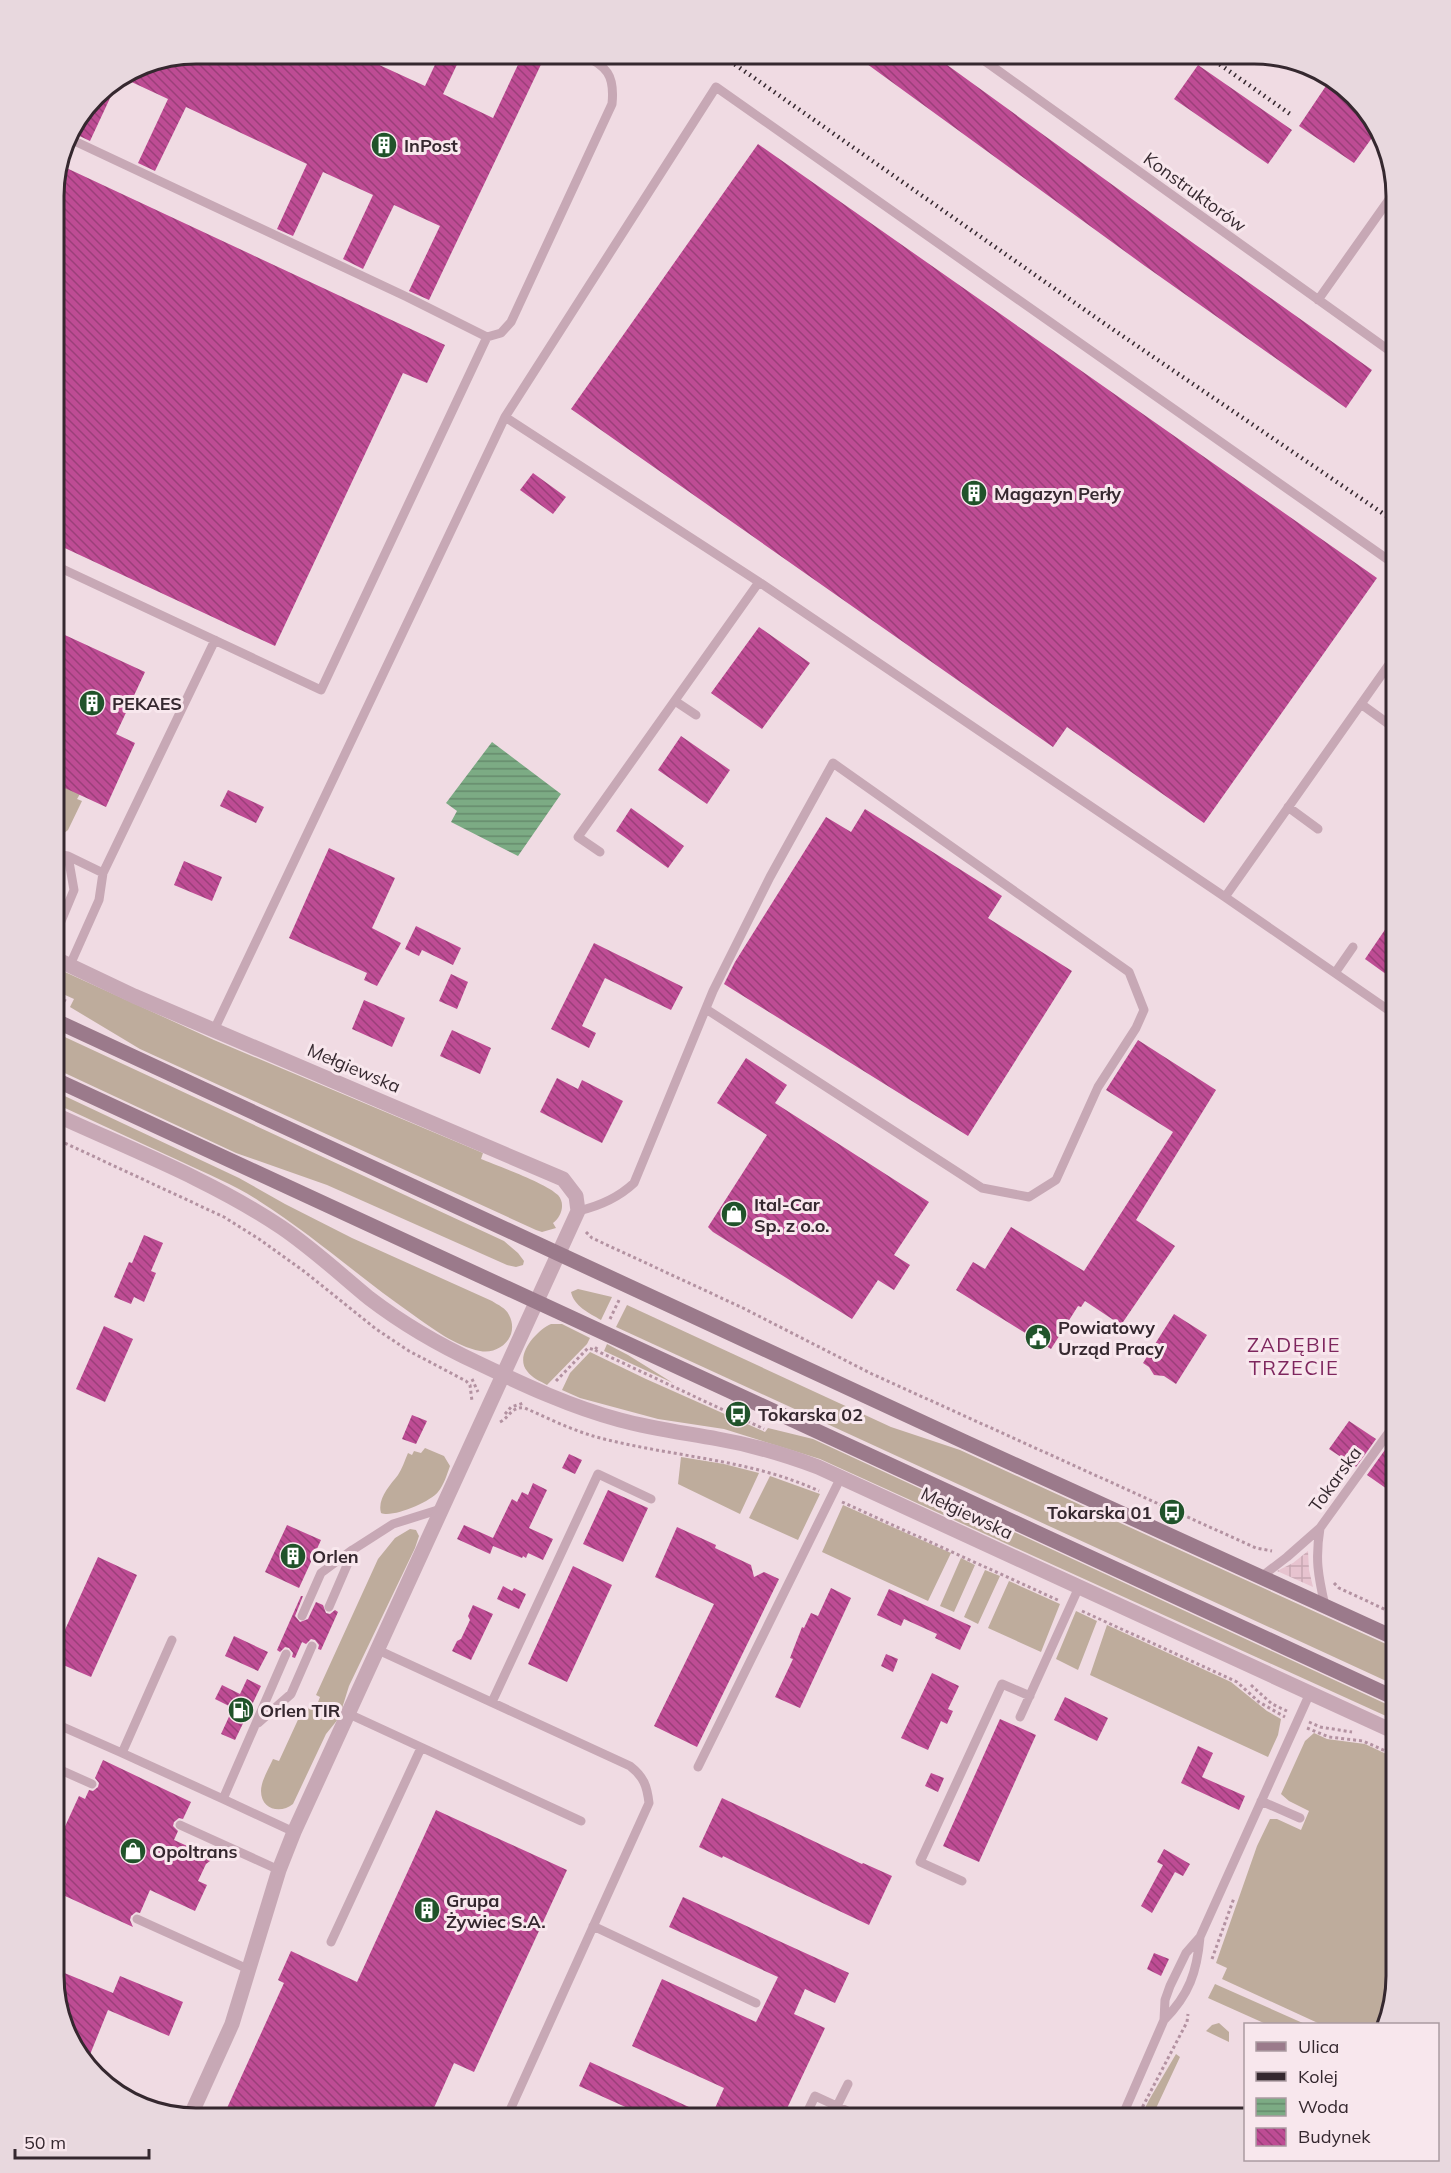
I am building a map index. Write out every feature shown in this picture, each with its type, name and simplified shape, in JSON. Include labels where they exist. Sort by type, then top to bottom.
[{"type":"main road","points":[[65,1025],[965,1442],[1386,1634]]},
{"type":"main road","name":"Mełgiewska","points":[[64,1084],[1386,1694]]},
{"type":"street","name":"Mełgiewska","points":[[65,963],[214,1030],[563,1179],[576,1196],[578,1211]]},
{"type":"street","name":"Mełgiewska","points":[[64,1119],[182,1173],[251,1209],[283,1228],[368,1297],[415,1330],[449,1350],[504,1376],[596,1413],[658,1429],[755,1447],[798,1460],[841,1477],[1386,1728]]},
{"type":"street","points":[[194,2108],[232,2024],[279,1870],[294,1832],[578,1211]]},
{"type":"lane","points":[[65,570],[321,690],[487,338],[501,333],[511,322],[612,104],[614,86],[608,73],[599,64]]},
{"type":"lane","name":"Konstruktorów","points":[[990,65],[1386,348]]},
{"type":"lane","points":[[214,1030],[505,417],[716,87],[1386,558]]},
{"type":"lane","points":[[77,142],[407,297],[487,338]]},
{"type":"lane","points":[[1318,300],[1386,204]]},
{"type":"lane","points":[[505,417],[759,582],[1386,1008]]},
{"type":"lane","points":[[600,852],[578,837],[759,582]]},
{"type":"lane","points":[[70,965],[99,900],[103,873],[215,640]]},
{"type":"lane","points":[[1225,897],[1386,669]]},
{"type":"lane","points":[[675,701],[696,715]]},
{"type":"lane","points":[[1361,704],[1386,722]]},
{"type":"lane","points":[[578,1211],[597,1207],[613,1199],[634,1183],[706,1009],[770,877],[834,763],[1130,972],[1144,1010],[1136,1028],[1098,1087],[1056,1180],[1029,1197],[982,1188],[706,1009]]},
{"type":"lane","points":[[1288,807],[1318,829]]},
{"type":"lane","points":[[65,856],[103,873]]},
{"type":"lane","points":[[65,913],[74,890],[68,856]]},
{"type":"lane","points":[[1335,973],[1353,947]]},
{"type":"lane","name":"Tokarska","points":[[1261,1577],[1320,1528],[1386,1436]]},
{"type":"lane","points":[[492,1702],[598,1474],[651,1499]]},
{"type":"lane","points":[[698,1767],[841,1477]]},
{"type":"lane","points":[[302,1616],[321,1573],[393,1524],[444,1508]]},
{"type":"lane","name":"Tokarska","points":[[1320,1528],[1316,1554],[1324,1606]]},
{"type":"lane","points":[[329,1608],[354,1549]]},
{"type":"lane","points":[[1020,1717],[1079,1587]]},
{"type":"lane","points":[[122,1753],[172,1640]]},
{"type":"lane","points":[[255,1725],[291,1694],[312,1646]]},
{"type":"lane","points":[[378,1650],[630,1766],[640,1774],[647,1785],[649,1803],[511,2108]]},
{"type":"lane","points":[[223,1799],[286,1654]]},
{"type":"lane","points":[[962,1881],[920,1862],[1002,1684],[1030,1696]]},
{"type":"lane","points":[[1126,2108],[1164,2020],[1165,2000],[1170,1986],[1186,1953],[1200,1937],[1310,1693]]},
{"type":"lane","points":[[349,1714],[581,1821]]},
{"type":"lane","points":[[64,1727],[294,1832]]},
{"type":"lane","points":[[331,1942],[421,1748]]},
{"type":"lane","points":[[64,1772],[92,1784]]},
{"type":"lane","points":[[1261,1800],[1300,1818]]},
{"type":"lane","points":[[180,1825],[279,1870]]},
{"type":"lane","points":[[137,1919],[250,1970]]},
{"type":"lane","points":[[593,1926],[756,2003]]},
{"type":"lane","points":[[1164,2020],[1178,2006],[1192,1978],[1198,1958],[1200,1937]]},
{"type":"lane","points":[[837,2106],[848,2084]]},
{"type":"lane","points":[[809,2108],[814,2096],[841,2108]]},
{"type":"path","points":[[638,1261],[743,1308],[824,1351],[1031,1447],[1256,1548],[1269,1552],[1280,1550],[1287,1557]]},
{"type":"path","points":[[595,1350],[764,1428]]},
{"type":"path","points":[[1317,1569],[1329,1569],[1331,1581],[1339,1588],[1386,1610]]},
{"type":"path","points":[[1296,1722],[1329,1737],[1363,1741],[1386,1751]]},
{"type":"shaded area","points":[[65,788],[80,794],[77,799],[82,801],[65,833]]},
{"type":"shaded area","points":[[65,972],[214,1040],[483,1153],[481,1159],[533,1180],[558,1195],[562,1206],[560,1214],[553,1223],[556,1228],[542,1232],[536,1230],[140,1049],[70,1007],[74,999],[65,995]]},
{"type":"shaded area","points":[[65,1037],[504,1241],[518,1253],[524,1261],[523,1265],[516,1267],[507,1265],[327,1185],[236,1153],[65,1073]]},
{"type":"shaded area","points":[[64,1096],[239,1178],[352,1238],[492,1301],[509,1315],[512,1323],[510,1337],[501,1347],[487,1351],[471,1349],[453,1341],[393,1300],[279,1214],[221,1180],[64,1108]]},
{"type":"shaded area","points":[[578,1289],[612,1297],[601,1320],[575,1301],[571,1292]]},
{"type":"shaded area","points":[[627,1305],[891,1427],[960,1450],[1386,1644],[1386,1681],[616,1327]]},
{"type":"shaded area","points":[[551,1324],[562,1324],[590,1338],[587,1344],[547,1385],[527,1371],[523,1358],[534,1337]]},
{"type":"shaded area","points":[[607,1344],[628,1355],[673,1383],[604,1351]]},
{"type":"shaded area","points":[[590,1352],[765,1432],[768,1428],[813,1439],[1386,1704],[1386,1716],[820,1459],[724,1429],[658,1419],[580,1398],[562,1390],[570,1373]]},
{"type":"shaded area","points":[[425,1448],[444,1456],[450,1466],[440,1489],[434,1496],[411,1508],[394,1513],[381,1513],[383,1497],[399,1473],[408,1453],[412,1455],[414,1451],[421,1453]]},
{"type":"shaded area","points":[[681,1457],[759,1473],[740,1514],[678,1484]]},
{"type":"shaded area","points":[[770,1476],[820,1494],[798,1540],[749,1518]]},
{"type":"shaded area","points":[[843,1505],[951,1553],[928,1601],[822,1552]]},
{"type":"shaded area","points":[[410,1529],[416,1530],[419,1536],[415,1548],[349,1686],[339,1718],[326,1734],[293,1804],[283,1809],[268,1806],[262,1797],[261,1787],[273,1759],[279,1761],[302,1711],[310,1708],[315,1710],[320,1697],[316,1695],[378,1559],[395,1538]]},
{"type":"shaded area","points":[[1308,1551],[1313,1587],[1277,1571],[1293,1563]]},
{"type":"shaded area","points":[[961,1558],[975,1565],[954,1612],[940,1606]]},
{"type":"shaded area","points":[[985,1570],[1000,1576],[978,1624],[964,1617]]},
{"type":"shaded area","points":[[1009,1581],[1060,1604],[1041,1652],[988,1628]]},
{"type":"shaded area","points":[[1076,1611],[1097,1621],[1078,1670],[1056,1659]]},
{"type":"shaded area","points":[[1107,1625],[1231,1682],[1267,1711],[1281,1719],[1278,1735],[1268,1757],[1090,1675]]},
{"type":"shaded area","points":[[1314,1733],[1327,1739],[1365,1744],[1386,1754],[1386,1976],[1382,2011],[1378,2023],[1318,2023],[1222,1979],[1227,1968],[1216,1963],[1257,1846],[1270,1819],[1277,1819],[1301,1830],[1309,1811],[1289,1801],[1281,1794],[1305,1741]]},
{"type":"shaded area","points":[[1215,1984],[1303,2023],[1264,2023],[1208,1998]]},
{"type":"shaded area","points":[[1219,2023],[1229,2032],[1229,2042],[1206,2031],[1212,2025]]},
{"type":"shaded area","points":[[1176,2054],[1180,2057],[1156,2108],[1146,2108]]},
{"type":"water","points":[[492,742],[561,794],[518,856],[451,822],[457,811],[446,803]]},
{"type":"building","name":"InPost","points":[[197,64],[378,64],[425,86],[435,64],[457,64],[443,94],[493,118],[518,64],[541,64],[429,300],[409,291],[440,226],[394,205],[363,269],[343,259],[373,195],[323,172],[293,236],[277,229],[307,164],[186,107],[155,171],[138,163],[168,99],[131,82],[162,69]]},
{"type":"building","points":[[868,65],[947,65],[1372,370],[1346,408],[1145,266]]},
{"type":"building","points":[[1198,65],[1292,130],[1268,164],[1174,99]]},
{"type":"building","points":[[1326,86],[1348,103],[1372,138],[1354,163],[1299,126]]},
{"type":"building","points":[[111,96],[90,141],[79,136],[97,110]]},
{"type":"building","name":"Magazyn Perły","points":[[758,144],[1377,578],[1204,823],[1067,727],[1053,747],[571,409]]},
{"type":"building","points":[[68,169],[445,345],[427,383],[403,373],[275,646],[65,548],[65,188]]},
{"type":"building","points":[[533,473],[566,497],[553,514],[520,490]]},
{"type":"building","points":[[759,627],[810,663],[762,729],[711,693]]},
{"type":"building","name":"PEKAES","points":[[65,635],[145,672],[116,734],[135,743],[106,807],[65,788]]},
{"type":"building","points":[[681,736],[730,770],[707,804],[658,770]]},
{"type":"building","points":[[228,790],[264,807],[256,823],[220,806]]},
{"type":"building","points":[[631,808],[684,846],[668,868],[616,831]]},
{"type":"building","points":[[865,809],[1002,896],[988,918],[1072,971],[968,1136],[724,984],[735,962],[826,817],[851,832]]},
{"type":"building","points":[[329,848],[395,878],[372,928],[401,943],[377,986],[364,980],[367,973],[289,938]]},
{"type":"building","points":[[184,861],[222,877],[212,901],[174,885]]},
{"type":"building","points":[[416,926],[461,948],[453,965],[422,950],[419,956],[405,949]]},
{"type":"building","points":[[1386,928],[1386,974],[1365,959]]},
{"type":"building","points":[[594,943],[683,987],[671,1010],[605,978],[582,1026],[596,1033],[589,1048],[551,1029]]},
{"type":"building","points":[[451,974],[468,982],[457,1009],[439,1001]]},
{"type":"building","points":[[364,1000],[405,1018],[392,1047],[352,1029]]},
{"type":"building","points":[[452,1030],[491,1048],[480,1074],[440,1056]]},
{"type":"building","points":[[1138,1040],[1216,1090],[1136,1220],[1175,1246],[1121,1325],[1085,1301],[1081,1307],[1078,1306],[1051,1349],[956,1290],[973,1262],[985,1269],[1011,1227],[1084,1271],[1173,1132],[1106,1090]]},
{"type":"building","points":[[746,1058],[787,1085],[775,1103],[929,1202],[894,1255],[910,1265],[894,1290],[878,1280],[852,1319],[708,1227],[767,1135],[717,1103]]},
{"type":"building","points":[[557,1078],[578,1089],[582,1080],[623,1101],[602,1143],[540,1112]]},
{"type":"building","points":[[144,1235],[163,1243],[151,1271],[156,1273],[144,1302],[134,1297],[131,1304],[114,1297]]},
{"type":"building","points":[[1174,1314],[1207,1335],[1176,1384],[1164,1376],[1154,1375],[1143,1363]]},
{"type":"building","points":[[104,1326],[133,1339],[105,1402],[76,1389]]},
{"type":"building","points":[[412,1415],[427,1421],[416,1444],[402,1439]]},
{"type":"building","points":[[1349,1421],[1376,1439],[1356,1467],[1329,1449]]},
{"type":"building","points":[[1386,1448],[1386,1488],[1367,1475]]},
{"type":"building","points":[[569,1454],[582,1460],[575,1474],[562,1468]]},
{"type":"building","points":[[533,1483],[547,1490],[529,1528],[553,1539],[543,1560],[528,1553],[526,1558],[523,1556],[522,1558],[493,1546],[490,1554],[457,1539],[464,1525],[493,1538],[512,1499],[517,1502],[522,1492],[528,1495]]},
{"type":"building","points":[[608,1490],[648,1508],[623,1562],[583,1544]]},
{"type":"building","name":"Orlen","points":[[287,1525],[321,1540],[299,1588],[265,1572]]},
{"type":"building","points":[[677,1527],[716,1545],[715,1548],[751,1565],[754,1577],[764,1572],[779,1579],[697,1747],[654,1726],[714,1604],[655,1577]]},
{"type":"building","points":[[98,1557],[137,1575],[91,1677],[64,1665],[64,1632]]},
{"type":"building","points":[[573,1566],[612,1585],[567,1682],[528,1664]]},
{"type":"building","points":[[503,1586],[526,1594],[519,1609],[497,1599]]},
{"type":"building","points":[[831,1588],[851,1598],[800,1708],[775,1697],[793,1659],[790,1658],[802,1627],[804,1628],[811,1613],[818,1616]]},
{"type":"building","points":[[889,1589],[971,1626],[960,1650],[935,1638],[937,1634],[904,1619],[901,1626],[877,1615]]},
{"type":"building","name":"Orlen","points":[[301,1596],[303,1596],[295,1616],[300,1622],[308,1619],[316,1602],[323,1605],[326,1613],[330,1614],[335,1610],[338,1612],[321,1650],[318,1649],[319,1645],[315,1640],[311,1639],[306,1644],[302,1642],[295,1658],[292,1657],[293,1653],[289,1648],[285,1647],[280,1652],[277,1650]]},
{"type":"building","points":[[473,1605],[493,1614],[471,1660],[452,1651],[470,1620],[468,1616]]},
{"type":"building","points":[[234,1636],[268,1652],[258,1671],[225,1656]]},
{"type":"building","points":[[886,1654],[898,1659],[893,1672],[881,1666]]},
{"type":"building","points":[[932,1673],[959,1686],[948,1709],[953,1711],[947,1724],[941,1721],[928,1750],[901,1738]]},
{"type":"building","name":"Orlen TIR","points":[[247,1679],[261,1686],[235,1740],[221,1734],[233,1708],[215,1699],[222,1685],[240,1694]]},
{"type":"building","points":[[1065,1697],[1108,1718],[1097,1741],[1054,1720]]},
{"type":"building","points":[[1000,1719],[1036,1735],[979,1862],[943,1846]]},
{"type":"building","points":[[1198,1746],[1213,1753],[1202,1777],[1245,1796],[1239,1810],[1181,1783]]},
{"type":"building","points":[[103,1760],[191,1802],[183,1819],[179,1818],[174,1822],[173,1826],[178,1831],[174,1840],[214,1858],[206,1864],[198,1881],[207,1885],[195,1911],[150,1890],[140,1913],[136,1912],[131,1916],[133,1927],[64,1896],[64,1828],[79,1796],[85,1799],[89,1790],[93,1791],[98,1787],[99,1783],[95,1778]]},
{"type":"building","points":[[931,1773],[944,1778],[938,1792],[925,1786]]},
{"type":"building","points":[[722,1798],[892,1876],[869,1925],[723,1856],[722,1858],[699,1847]]},
{"type":"building","points":[[436,1810],[567,1870],[474,2072],[454,2063],[434,2108],[227,2108],[284,1983],[278,1980],[291,1951],[357,1982]]},
{"type":"building","points":[[1164,1849],[1190,1864],[1183,1876],[1175,1872],[1152,1913],[1141,1906],[1163,1865],[1157,1862]]},
{"type":"building","points":[[683,1897],[849,1973],[835,2003],[805,1989],[794,2014],[825,2028],[787,2108],[715,2108],[724,2088],[632,2046],[662,1979],[756,2022],[778,1977],[669,1927]]},
{"type":"building","points":[[1154,1953],[1169,1959],[1161,1976],[1147,1969]]},
{"type":"building","points":[[64,1973],[113,1993],[120,1976],[183,2002],[169,2036],[108,2010],[90,2054],[82,2042],[69,2011]]},
{"type":"building","points":[[590,2062],[691,2108],[628,2108],[579,2086]]},
{"type":"railway","points":[[735,65],[1105,324],[1386,516]]},
{"type":"railway","points":[[1221,65],[1290,114]]},
{"type":"place","name":"InPost","points":[[384,145]]},
{"type":"place","name":"Magazyn Perły","points":[[974,493]]},
{"type":"place","name":"PEKAES","points":[[92,703]]},
{"type":"place","name":"Ital-Car Sp. z o.o.","points":[[734,1214]]},
{"type":"place","name":"Powiatowy Urząd Pracy","points":[[1038,1337]]},
{"type":"place","name":"Tokarska 02","points":[[738,1414]]},
{"type":"place","name":"Tokarska 01","points":[[1172,1512]]},
{"type":"place","name":"Orlen","points":[[293,1556]]},
{"type":"place","name":"Orlen TIR","points":[[241,1710]]},
{"type":"place","name":"Opoltrans","points":[[133,1851]]},
{"type":"place","name":"Grupa Żywiec S.A.","points":[[427,1910]]},
{"type":"district","name":"ZADĘBIE TRZECIE","points":[[1294,1356]]}]
